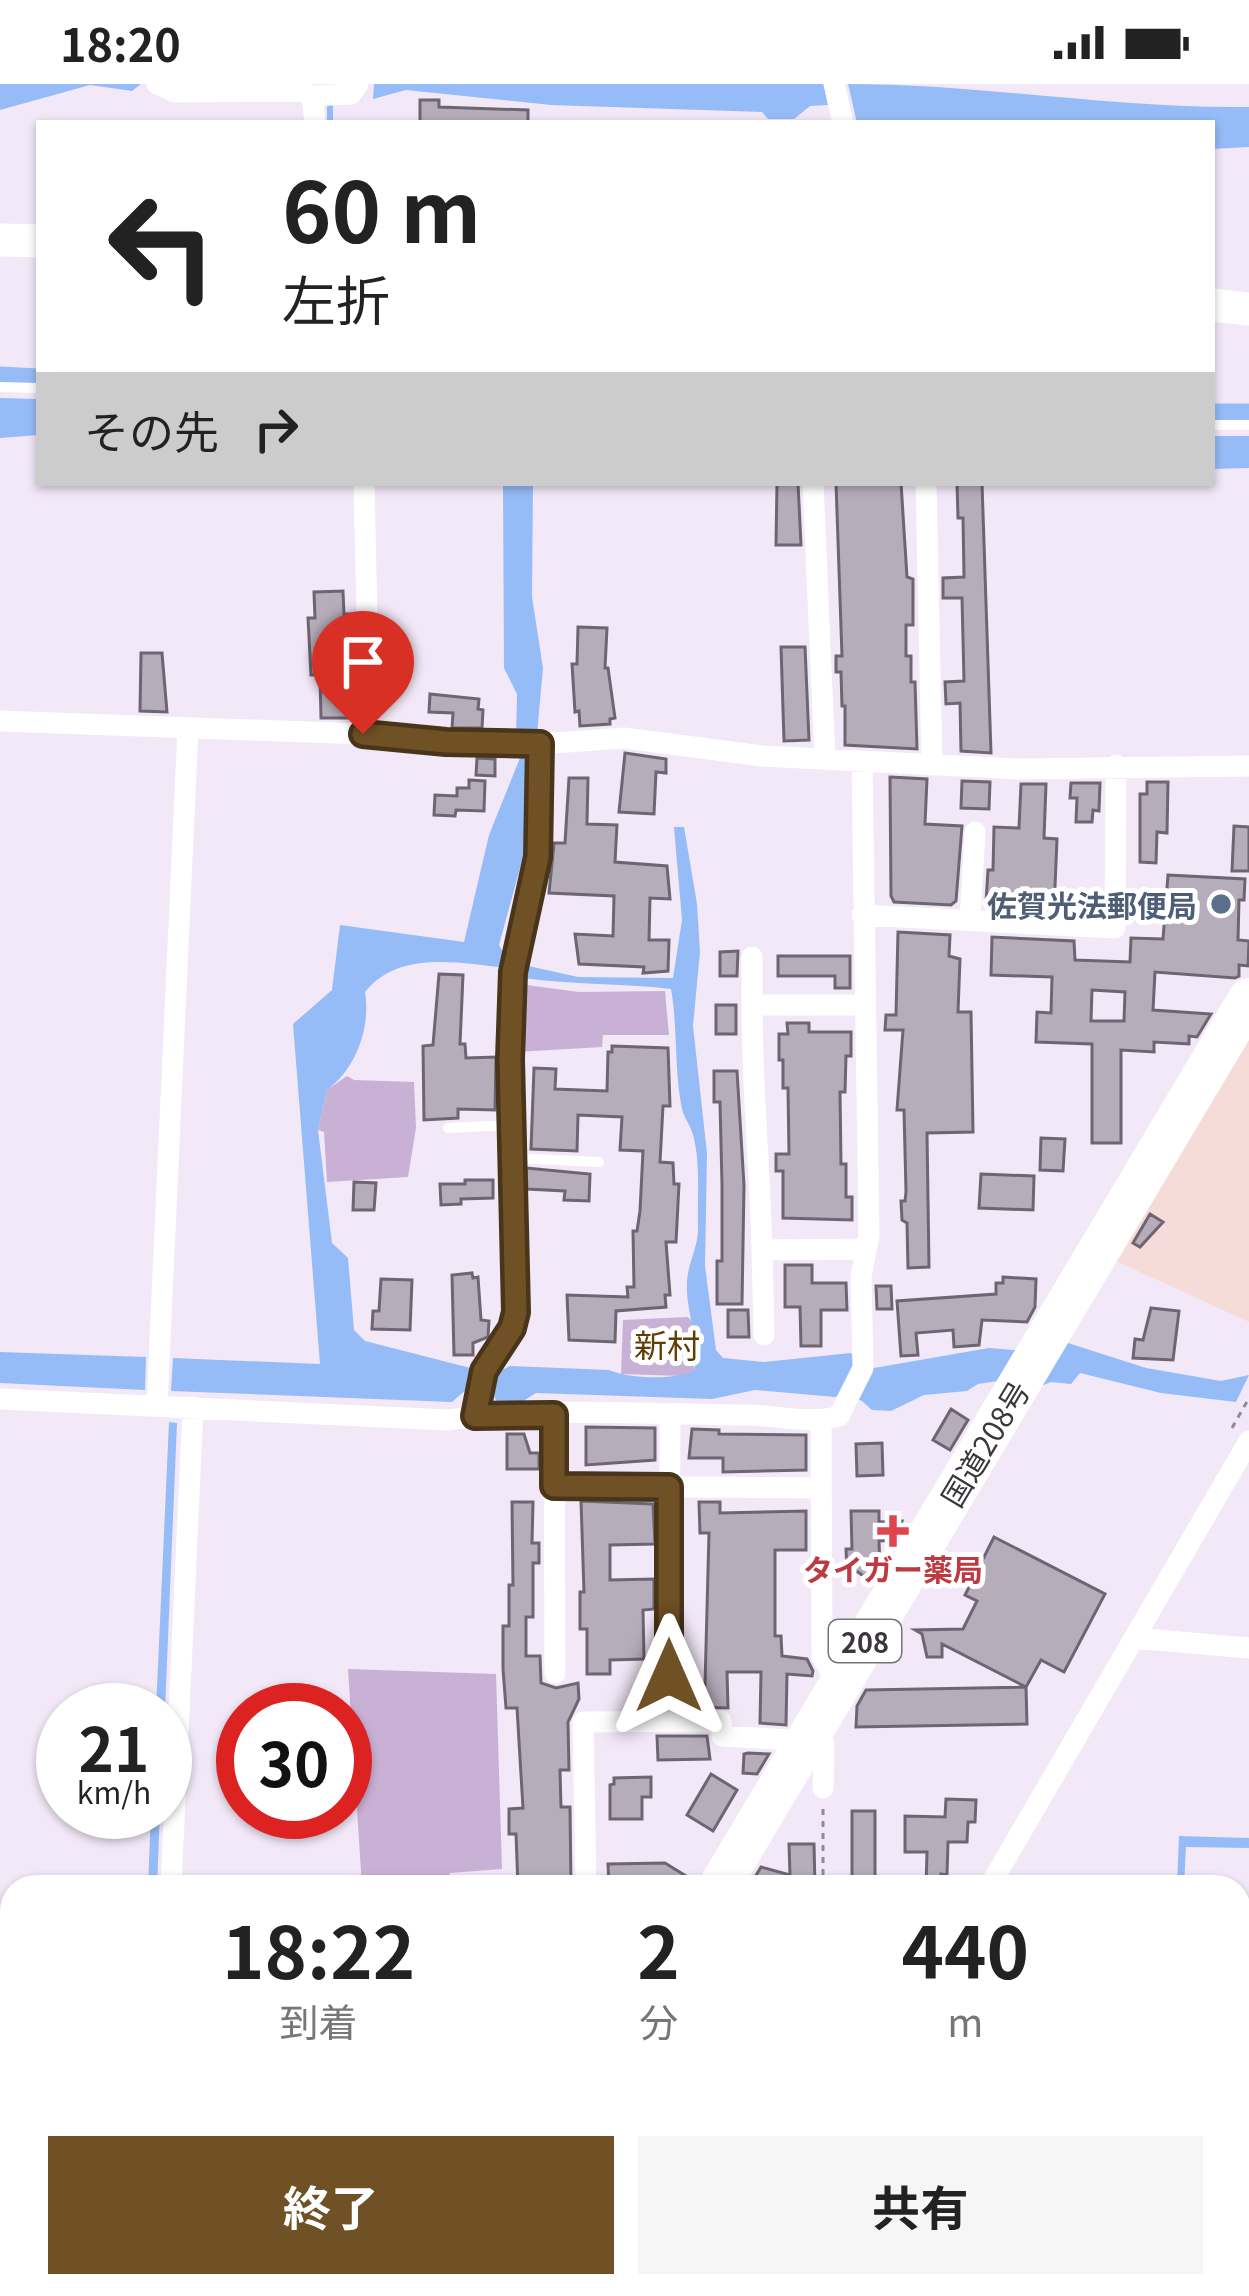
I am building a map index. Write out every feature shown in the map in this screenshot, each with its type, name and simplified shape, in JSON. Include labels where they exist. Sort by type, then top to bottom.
[{"type":"highway","name":"国道208号","points":[[726,1875],[1249,999]]},
{"type":"street","points":[[157,84],[175,92],[301,92],[312,96],[351,94],[358,84]]},
{"type":"street","points":[[312,96],[315,120]]},
{"type":"street","points":[[0,240],[36,241]]},
{"type":"street","points":[[1215,305],[1249,309]]},
{"type":"street","points":[[363,734],[364,486]]},
{"type":"street","points":[[814,486],[824,760]]},
{"type":"street","points":[[926,486],[932,765]]},
{"type":"street","points":[[0,721],[363,734],[446,742],[531,744],[624,738],[824,760],[1021,770],[1249,766]]},
{"type":"street","points":[[157,1405],[188,728]]},
{"type":"street","points":[[475,1416],[483,1380],[516,1312],[510,1125],[513,966],[538,857],[531,744]]},
{"type":"street","points":[[0,1399],[448,1420],[770,1415],[821,1422],[839,1416],[847,1406],[864,1355],[862,763]]},
{"type":"street","points":[[862,915],[1115,928],[1116,765]]},
{"type":"street","points":[[970,920],[976,832]]},
{"type":"street","points":[[752,957],[752,1094],[759,1132],[764,1335]]},
{"type":"street","points":[[752,1005],[865,1005]]},
{"type":"street","points":[[762,1250],[866,1249]]},
{"type":"street","points":[[172,1875],[193,1407]]},
{"type":"street","points":[[554,1415],[555,1673]]},
{"type":"street","points":[[669,1676],[670,1415]]},
{"type":"street","points":[[821,1422],[822,1657],[839,1686]]},
{"type":"street","points":[[995,1875],[1249,1441]]},
{"type":"street","points":[[554,1486],[821,1488]]},
{"type":"street","points":[[1134,1638],[1249,1648]]},
{"type":"street","points":[[586,1875],[583,1722],[722,1721],[722,1736],[809,1737],[824,1745],[824,1788]]},
{"type":"lane","points":[[0,387],[36,388]]},
{"type":"lane","points":[[1215,424],[1249,424]]},
{"type":"lane","points":[[448,1128],[510,1125]]},
{"type":"lane","points":[[511,1158],[598,1162]]},
{"type":"path","points":[[823,1875],[824,1788]]},
{"type":"shaded area","points":[[519,984],[579,992],[665,991],[669,1035],[603,1035],[602,1047],[516,1052]]},
{"type":"shaded area","points":[[1249,1039],[1249,1322],[1109,1258]]},
{"type":"shaded area","points":[[347,1076],[414,1082],[416,1128],[408,1177],[327,1182],[324,1132],[318,1130],[327,1090]]},
{"type":"shaded area","points":[[688,1317],[694,1324],[694,1372],[682,1376],[621,1374],[623,1320]]},
{"type":"shaded area","points":[[348,1669],[496,1674],[502,1869],[449,1875],[361,1875],[359,1839],[372,1839],[372,1683],[349,1683]]},
{"type":"water","points":[[0,84],[141,84],[132,91],[90,85],[0,110]]},
{"type":"water","points":[[374,84],[824,84],[828,105],[810,106],[794,119],[768,119],[762,112],[551,105],[406,90],[373,99]]},
{"type":"water","points":[[848,84],[1249,107],[1249,147],[1215,149],[1215,120],[856,120]]},
{"type":"water","points":[[0,398],[36,399],[36,435],[0,438]]},
{"type":"water","points":[[1215,436],[1249,436],[1249,468],[1215,469]]},
{"type":"water","points":[[503,486],[533,486],[532,597],[543,668],[537,734],[516,738],[517,694],[504,668]]},
{"type":"water","points":[[522,753],[529,756],[523,857],[499,945],[506,968],[430,962],[379,979],[365,992],[366,1019],[353,1059],[327,1090],[318,1130],[332,1243],[348,1258],[354,1330],[365,1341],[494,1374],[510,1366],[609,1370],[652,1377],[694,1371],[696,1348],[687,1281],[698,1234],[698,1169],[680,1094],[671,989],[523,978],[524,965],[578,977],[673,978],[682,920],[674,827],[684,827],[700,952],[693,1026],[707,1153],[705,1266],[716,1350],[723,1358],[764,1362],[851,1353],[856,1361],[874,1368],[989,1348],[1013,1350],[1065,1342],[1146,1368],[1221,1381],[1249,1375],[1236,1402],[1161,1393],[1080,1373],[1071,1384],[1051,1382],[1031,1390],[998,1381],[978,1384],[967,1391],[924,1395],[891,1411],[872,1410],[844,1393],[835,1397],[755,1390],[712,1399],[536,1393],[520,1403],[496,1403],[493,1386],[473,1384],[452,1402],[171,1391],[173,1358],[320,1364],[293,1024],[332,990],[340,925],[464,942],[489,835]]},
{"type":"water","points":[[0,1352],[146,1357],[145,1390],[0,1383]]},
{"type":"water","points":[[169,1422],[177,1423],[166,1683],[157,1683]]},
{"type":"water","points":[[1179,1836],[1249,1838],[1249,1848],[1186,1847],[1185,1875],[1177,1875]]},
{"type":"water","points":[[150,1839],[159,1839],[157,1875],[148,1875]]},
{"type":"building","points":[[420,100],[439,100],[439,107],[528,110],[528,120],[420,120]]},
{"type":"building","points":[[777,486],[798,486],[801,545],[776,545]]},
{"type":"building","points":[[836,486],[901,486],[907,577],[913,579],[913,625],[906,625],[906,656],[911,656],[911,682],[915,682],[917,749],[845,745],[841,672],[836,672],[836,656],[842,656]]},
{"type":"building","points":[[957,486],[982,486],[991,753],[961,751],[960,703],[946,704],[945,682],[964,681],[962,598],[943,598],[943,578],[964,577],[963,518],[958,518]]},
{"type":"building","points":[[343,591],[344,614],[352,614],[349,718],[321,718],[320,675],[311,675],[308,618],[315,618],[314,592]]},
{"type":"building","points":[[578,627],[607,628],[605,668],[615,718],[610,724],[580,726],[579,711],[575,712],[572,664],[577,664]]},
{"type":"building","points":[[781,647],[805,647],[809,740],[784,741]]},
{"type":"building","points":[[141,653],[162,653],[167,712],[140,711]]},
{"type":"building","points":[[430,694],[479,699],[482,728],[452,728],[453,713],[429,712]]},
{"type":"building","points":[[625,753],[666,759],[666,773],[656,772],[654,814],[619,812]]},
{"type":"building","points":[[477,758],[495,759],[495,776],[476,775]]},
{"type":"building","points":[[890,777],[927,779],[925,824],[962,826],[956,901],[951,905],[894,902],[891,896]]},
{"type":"building","points":[[569,778],[588,778],[587,824],[617,825],[615,862],[667,866],[670,899],[650,898],[649,940],[669,940],[668,971],[643,973],[644,967],[579,964],[575,934],[613,936],[614,896],[549,893],[554,843],[565,843]]},
{"type":"building","points":[[469,780],[485,781],[484,811],[434,815],[435,795],[457,796],[457,788],[469,788]]},
{"type":"building","points":[[962,781],[990,782],[989,809],[961,808]]},
{"type":"building","points":[[1147,782],[1168,782],[1167,833],[1157,832],[1156,863],[1140,862],[1140,794],[1147,794]]},
{"type":"building","points":[[1071,783],[1100,783],[1099,811],[1093,810],[1092,822],[1076,822],[1077,798],[1070,798]]},
{"type":"building","points":[[1021,784],[1046,784],[1044,838],[1057,839],[1054,910],[993,907],[986,902],[994,827],[1019,828]]},
{"type":"building","points":[[1234,826],[1249,827],[1249,871],[1232,871]]},
{"type":"building","points":[[1168,875],[1245,879],[1238,940],[1249,941],[1248,966],[1239,965],[1235,978],[1155,972],[1153,1010],[1211,1014],[1197,1037],[1189,1036],[1189,1044],[1154,1042],[1154,1052],[1121,1050],[1121,1143],[1092,1143],[1092,1044],[1036,1042],[1037,1012],[1051,1013],[1052,977],[991,975],[992,937],[1074,941],[1075,960],[1130,962],[1131,938],[1163,939]],"holes":[[[1092,990],[1125,992],[1124,1021],[1091,1021]]]},
{"type":"building","points":[[898,932],[950,935],[949,956],[960,959],[958,1012],[971,1012],[973,1132],[927,1133],[929,1267],[908,1268],[907,1223],[902,1220],[904,1110],[897,1110],[903,1030],[885,1030],[886,1015],[896,1015]]},
{"type":"building","points":[[738,951],[737,976],[720,976],[720,952]]},
{"type":"building","points":[[778,956],[850,956],[850,988],[835,988],[835,976],[778,976]]},
{"type":"building","points":[[439,974],[463,975],[460,1044],[465,1044],[466,1058],[496,1057],[495,1110],[458,1109],[458,1118],[424,1120],[423,1046],[433,1045]]},
{"type":"building","points":[[716,1005],[736,1005],[736,1034],[716,1034]]},
{"type":"building","points":[[787,1023],[809,1023],[809,1032],[851,1032],[845,1092],[840,1092],[841,1164],[846,1164],[852,1220],[783,1218],[783,1171],[776,1171],[776,1154],[789,1154],[788,1088],[783,1088],[783,1060],[779,1060],[779,1034],[788,1034]]},
{"type":"building","points":[[612,1046],[668,1048],[670,1106],[663,1106],[660,1162],[673,1163],[674,1184],[679,1184],[676,1242],[666,1242],[670,1295],[665,1295],[666,1307],[616,1311],[615,1342],[569,1340],[567,1295],[628,1297],[627,1287],[634,1287],[633,1231],[637,1231],[640,1211],[643,1151],[620,1150],[622,1117],[578,1115],[577,1151],[531,1149],[534,1068],[556,1069],[555,1089],[607,1091]]},
{"type":"building","points":[[714,1071],[737,1071],[744,1185],[742,1304],[717,1304],[722,1185],[720,1102],[714,1102]]},
{"type":"building","points":[[1041,1138],[1065,1139],[1063,1171],[1040,1170]]},
{"type":"building","points":[[526,1168],[590,1174],[589,1201],[564,1200],[565,1191],[527,1189]]},
{"type":"building","points":[[981,1174],[1034,1176],[1033,1210],[979,1208]]},
{"type":"building","points":[[465,1180],[493,1180],[493,1198],[441,1205],[440,1184],[465,1184]]},
{"type":"building","points":[[354,1182],[376,1183],[374,1210],[353,1210]]},
{"type":"building","points":[[1150,1214],[1163,1222],[1140,1247],[1133,1243]]},
{"type":"building","points":[[785,1265],[812,1265],[812,1283],[846,1283],[847,1310],[821,1310],[821,1346],[801,1346],[800,1307],[785,1307]]},
{"type":"building","points":[[472,1273],[473,1278],[478,1277],[481,1320],[489,1321],[488,1337],[473,1343],[473,1355],[454,1355],[452,1275]]},
{"type":"building","points":[[1003,1277],[1036,1279],[1035,1307],[1027,1322],[982,1320],[979,1345],[954,1347],[953,1330],[916,1333],[918,1355],[901,1356],[897,1301],[996,1294],[996,1283],[1003,1283]]},
{"type":"building","points":[[381,1279],[412,1280],[410,1330],[372,1329],[373,1311],[379,1311]]},
{"type":"building","points":[[876,1286],[891,1286],[892,1309],[877,1309]]},
{"type":"building","points":[[1151,1308],[1179,1311],[1173,1360],[1133,1358],[1135,1339],[1143,1340]]},
{"type":"building","points":[[728,1310],[748,1310],[749,1337],[728,1337]]},
{"type":"building","points":[[951,1409],[968,1420],[950,1450],[933,1440]]},
{"type":"building","points":[[586,1427],[655,1428],[655,1460],[586,1465]]},
{"type":"building","points":[[692,1429],[806,1435],[806,1470],[723,1472],[723,1458],[689,1458]]},
{"type":"building","points":[[507,1434],[524,1434],[530,1453],[539,1453],[539,1469],[507,1469]]},
{"type":"building","points":[[882,1443],[883,1475],[857,1476],[856,1444]]},
{"type":"building","points":[[581,1501],[653,1504],[655,1544],[610,1545],[610,1580],[654,1579],[654,1609],[643,1610],[644,1659],[610,1660],[610,1674],[587,1674],[587,1629],[580,1629],[580,1592],[584,1592]]},
{"type":"building","points":[[512,1502],[533,1502],[532,1543],[539,1543],[539,1563],[533,1563],[533,1617],[526,1617],[526,1656],[540,1656],[541,1683],[556,1688],[578,1683],[579,1699],[568,1722],[569,1770],[560,1770],[561,1807],[570,1807],[571,1875],[518,1875],[516,1834],[509,1834],[509,1809],[523,1808],[517,1708],[506,1708],[503,1669],[503,1626],[509,1626],[509,1585],[513,1585]]},
{"type":"building","points":[[699,1502],[720,1502],[720,1513],[806,1511],[806,1550],[775,1550],[775,1636],[781,1636],[782,1656],[807,1659],[813,1671],[812,1676],[787,1674],[786,1725],[760,1723],[761,1672],[727,1672],[728,1708],[657,1706],[657,1686],[670,1691],[683,1685],[705,1685],[709,1533],[700,1533]]},
{"type":"building","points":[[851,1511],[879,1511],[879,1522],[902,1521],[896,1540],[879,1541],[880,1568],[871,1582],[858,1572],[847,1572]]},
{"type":"building","points":[[994,1537],[1105,1594],[1064,1672],[1041,1660],[1026,1687],[942,1644],[942,1657],[927,1657],[922,1634],[915,1630],[963,1629],[977,1601],[965,1595]]},
{"type":"building","points":[[1026,1687],[1027,1724],[856,1727],[857,1706],[866,1690]]},
{"type":"building","points":[[657,1736],[707,1736],[710,1759],[658,1760]]},
{"type":"building","points":[[744,1754],[769,1754],[757,1774],[743,1773]]},
{"type":"building","points":[[711,1774],[737,1790],[713,1831],[687,1815]]},
{"type":"building","points":[[651,1777],[651,1797],[642,1797],[642,1819],[610,1819],[614,1778]]},
{"type":"building","points":[[946,1799],[976,1800],[975,1822],[968,1822],[967,1842],[948,1842],[947,1875],[926,1875],[927,1852],[905,1852],[905,1816],[945,1817]]},
{"type":"building","points":[[852,1811],[875,1811],[875,1875],[852,1875]]},
{"type":"building","points":[[789,1844],[814,1844],[815,1875],[790,1875]]},
{"type":"building","points":[[665,1863],[684,1875],[608,1875],[608,1864]]},
{"type":"building","points":[[761,1867],[790,1875],[756,1875]]},
{"type":"waterway","points":[[330,104],[330,120]]},
{"type":"waterway","points":[[0,377],[36,379]]},
{"type":"waterway","points":[[1215,414],[1249,414]]},
{"type":"place","name":"佐賀光法郵便局","points":[[1221,904]]},
{"type":"place","name":"タイガー薬局","points":[[893,1531]]},
{"type":"district","name":"新村","points":[[667,1344]]},
{"type":"route","points":[[363,734],[540,744],[538,857],[513,972],[510,1059],[516,1312],[512,1328],[484,1371],[475,1416],[554,1415],[554,1486],[669,1487],[669,1676]]}]
